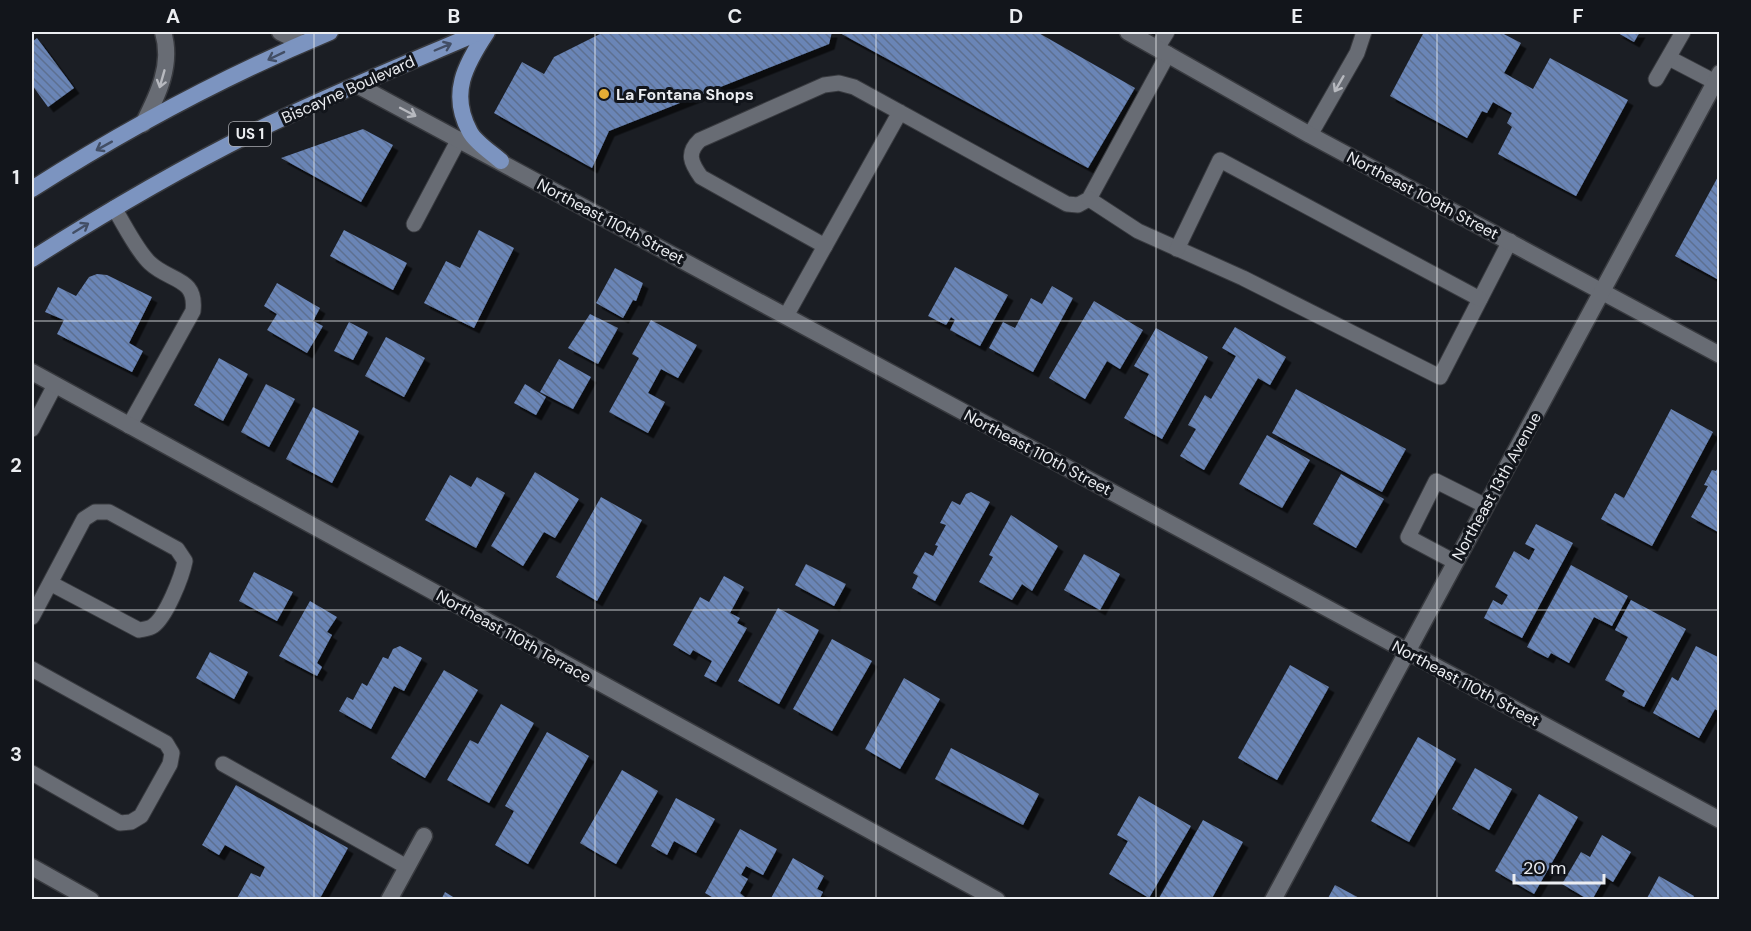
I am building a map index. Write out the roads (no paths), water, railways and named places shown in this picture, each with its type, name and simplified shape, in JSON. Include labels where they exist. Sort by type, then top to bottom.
[{"type":"main road","points":[[32,189],[143,124],[302,43],[330,32]]},
{"type":"main road","name":"Biscayne Boulevard","points":[[32,260],[114,208],[202,159],[357,85],[480,32]]},
{"type":"main road","points":[[487,32],[460,81],[460,105],[471,134],[501,162]]},
{"type":"street","points":[[143,124],[165,73],[167,45],[163,32]]},
{"type":"street","points":[[280,32],[302,43]]},
{"type":"street","name":"Northeast 109th Street","points":[[1128,32],[1310,135],[1719,355]]},
{"type":"street","name":"Northeast 13th Avenue","points":[[1273,900],[1717,77]]},
{"type":"street","name":"Northeast 110th Street","points":[[357,85],[1719,820]]},
{"type":"street","name":"Northeast 110th Terrace","points":[[32,372],[998,900]]},
{"type":"street","points":[[389,900],[424,836]]},
{"type":"street","points":[[32,867],[91,900]]},
{"type":"lane","points":[[825,246],[701,177],[690,157],[692,148],[700,140],[824,85],[838,83],[854,87],[1067,204],[1078,205],[1089,198],[1162,51],[1167,32]]},
{"type":"lane","points":[[1310,135],[1357,53],[1364,32]]},
{"type":"lane","points":[[1656,79],[1683,32]]},
{"type":"lane","points":[[1669,58],[1717,77]]},
{"type":"lane","points":[[786,316],[900,112]]},
{"type":"lane","points":[[414,224],[459,139]]},
{"type":"lane","points":[[1177,249],[1220,160],[1480,299]]},
{"type":"lane","points":[[1089,198],[1138,231],[1243,278],[1440,377],[1510,241]]},
{"type":"lane","points":[[114,208],[150,263],[187,285],[194,297],[193,311],[129,426]]},
{"type":"lane","points":[[32,429],[56,385]]},
{"type":"lane","points":[[1455,562],[1408,537],[1436,482],[1485,505]]},
{"type":"lane","points":[[32,616],[84,519],[95,512],[109,512],[177,549],[185,561],[183,575],[160,618],[152,627],[139,630],[50,583]]},
{"type":"lane","points":[[32,669],[166,743],[172,753],[170,764],[141,816],[131,822],[120,823],[32,773]]},
{"type":"lane","points":[[222,764],[407,867]]},
{"type":"place","name":"La Fontana Shops","points":[[604,94]]}]
